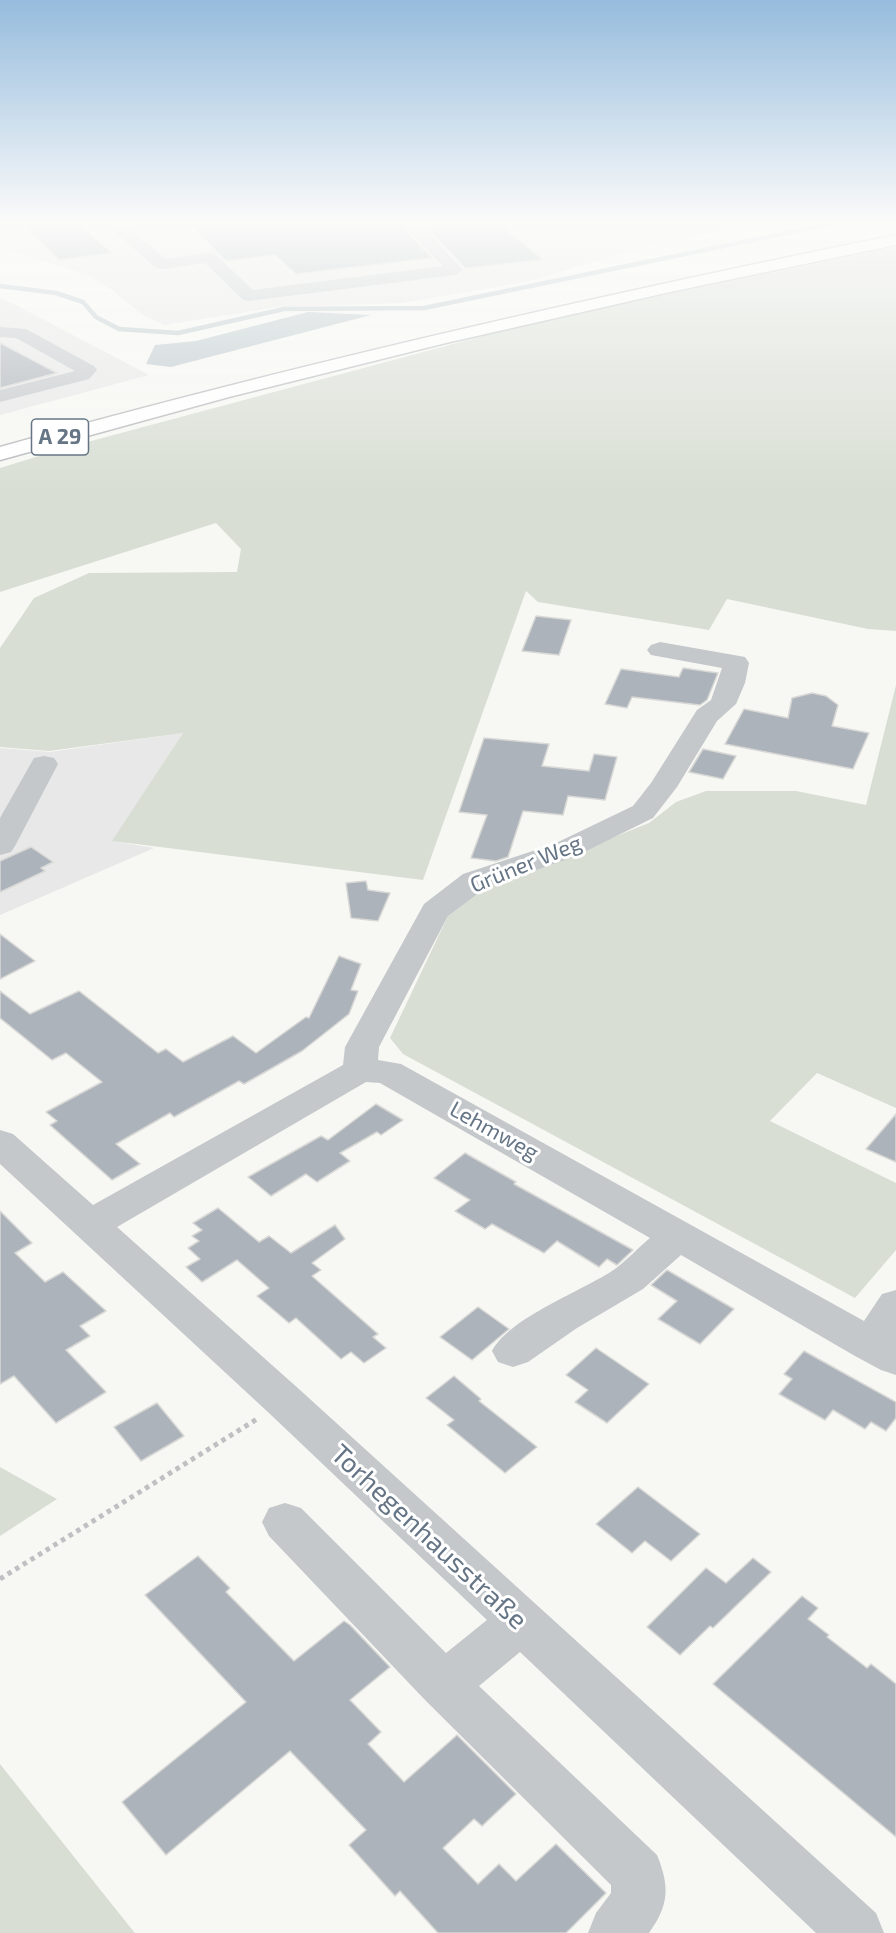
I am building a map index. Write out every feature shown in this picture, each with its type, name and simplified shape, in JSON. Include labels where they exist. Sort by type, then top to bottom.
[{"type":"highway","name":"A 29","points":[[0,440],[251,371],[503,312]]},
{"type":"highway","name":"A 29","points":[[0,454],[322,366],[549,312]]},
{"type":"highway","points":[[0,460],[107,429],[120,420]]},
{"type":"street","points":[[0,333],[20,333],[87,370],[82,375],[0,396]]},
{"type":"street","name":"Grüner Weg","points":[[360,1070],[362,1047],[435,911],[474,881],[565,850],[643,813],[663,787],[707,716],[723,704],[732,684],[736,663],[660,650]]},
{"type":"street","points":[[0,846],[44,764]]},
{"type":"street","points":[[89,1225],[360,1070]]},
{"type":"street","name":"Lehmweg","points":[[360,1070],[388,1071],[883,1352]]},
{"type":"street","name":"Torhegenhausstraße","points":[[0,1143],[285,1402],[856,1933]]},
{"type":"street","points":[[513,1351],[562,1317],[629,1279],[678,1235]]},
{"type":"street","points":[[883,1352],[896,1305]]},
{"type":"street","points":[[285,1522],[444,1685],[638,1874],[639,1901],[616,1933]]},
{"type":"street","points":[[444,1685],[521,1621]]},
{"type":"path","points":[[0,1579],[285,1402]]},
{"type":"shaded area","points":[[0,312],[30,312],[149,375],[0,415]]},
{"type":"shaded area","points":[[140,312],[245,312],[164,325]]},
{"type":"shaded area","points":[[307,312],[371,315],[171,367],[146,364],[155,345],[196,341]]},
{"type":"shaded area","points":[[581,312],[896,312],[896,631],[868,629],[727,599],[709,630],[538,602],[526,591],[423,880],[112,841],[183,733],[49,751],[0,747],[0,648],[34,598],[89,573],[237,572],[241,549],[216,523],[0,592],[0,468],[65,448],[539,321]]},
{"type":"shaded area","points":[[896,685],[896,1108],[817,1073],[770,1121],[896,1183],[896,1250],[855,1298],[403,1054],[390,1038],[448,916],[477,887],[554,861],[649,823],[676,802],[706,791],[796,791],[866,805]]},
{"type":"shaded area","points":[[183,733],[113,841],[154,848],[0,915],[0,748],[50,752]]},
{"type":"shaded area","points":[[0,1467],[57,1499],[0,1536]]},
{"type":"shaded area","points":[[0,1764],[134,1932],[135,1933],[0,1933]]},
{"type":"building","points":[[0,343],[57,373],[0,388]]},
{"type":"building","points":[[536,616],[571,620],[559,655],[522,651]]},
{"type":"building","points":[[683,668],[718,673],[707,700],[700,705],[632,697],[627,708],[605,704],[621,669],[679,677]]},
{"type":"building","points":[[812,693],[826,696],[838,705],[832,726],[869,733],[853,769],[725,744],[744,709],[788,718],[792,698]]},
{"type":"building","points":[[484,738],[549,744],[542,766],[589,771],[594,754],[617,757],[605,800],[568,796],[563,815],[523,811],[508,857],[496,861],[471,858],[487,815],[459,812]]},
{"type":"building","points":[[703,749],[736,756],[723,779],[689,772]]},
{"type":"building","points":[[31,847],[53,862],[41,868],[45,871],[0,892],[0,861]]},
{"type":"building","points":[[366,881],[368,890],[390,893],[378,921],[351,918],[346,883]]},
{"type":"building","points":[[0,934],[35,961],[0,979]]},
{"type":"building","points":[[339,956],[361,964],[351,990],[358,991],[349,1014],[302,1051],[244,1084],[239,1081],[174,1117],[170,1113],[116,1144],[140,1164],[112,1180],[50,1125],[57,1121],[46,1112],[102,1082],[66,1053],[52,1060],[0,1018],[0,991],[30,1014],[79,991],[158,1053],[166,1049],[183,1062],[233,1036],[256,1053],[306,1017],[309,1018]]},
{"type":"building","points":[[376,1104],[403,1120],[381,1135],[377,1132],[340,1153],[350,1161],[317,1182],[306,1174],[271,1196],[248,1177],[321,1136],[328,1140]]},
{"type":"building","points":[[896,1114],[896,1162],[866,1149]]},
{"type":"building","points":[[465,1153],[516,1182],[514,1184],[633,1250],[617,1265],[607,1259],[599,1267],[557,1241],[544,1253],[492,1224],[485,1229],[455,1211],[470,1200],[434,1178]]},
{"type":"building","points":[[218,1208],[259,1242],[269,1236],[291,1253],[335,1225],[345,1239],[312,1263],[321,1270],[312,1276],[378,1334],[373,1337],[386,1348],[364,1363],[351,1352],[341,1359],[296,1318],[289,1323],[257,1296],[269,1288],[237,1260],[202,1282],[186,1267],[200,1259],[188,1248],[199,1241],[192,1236],[202,1230],[193,1223]]},
{"type":"building","points":[[0,1211],[32,1243],[15,1253],[45,1282],[63,1272],[106,1311],[80,1326],[90,1336],[66,1350],[106,1392],[56,1423],[14,1376],[0,1384]]},
{"type":"building","points":[[667,1270],[734,1309],[700,1344],[658,1319],[677,1301],[651,1285]]},
{"type":"building","points":[[478,1307],[509,1329],[472,1360],[440,1337]]},
{"type":"building","points":[[596,1348],[649,1384],[607,1423],[575,1402],[588,1390],[566,1375]]},
{"type":"building","points":[[804,1351],[896,1402],[896,1418],[886,1431],[871,1422],[865,1429],[833,1410],[825,1420],[779,1394],[792,1379],[784,1374]]},
{"type":"building","points":[[454,1376],[481,1399],[479,1401],[537,1447],[505,1473],[447,1425],[454,1420],[426,1398]]},
{"type":"building","points":[[157,1403],[184,1436],[141,1461],[114,1427]]},
{"type":"building","points":[[638,1487],[700,1534],[671,1561],[645,1541],[632,1553],[596,1524]]},
{"type":"building","points":[[198,1556],[230,1588],[226,1592],[294,1661],[344,1621],[390,1667],[350,1700],[381,1732],[368,1744],[404,1782],[457,1735],[516,1794],[482,1826],[474,1819],[443,1848],[478,1884],[499,1864],[516,1881],[556,1844],[606,1893],[566,1933],[438,1933],[400,1891],[395,1896],[349,1845],[366,1830],[290,1751],[166,1855],[122,1802],[246,1702],[145,1595]]},
{"type":"building","points":[[753,1558],[771,1572],[713,1628],[710,1626],[680,1655],[647,1627],[706,1568],[726,1583]]},
{"type":"building","points":[[802,1596],[818,1608],[808,1619],[829,1635],[827,1637],[867,1668],[871,1664],[896,1684],[896,1837],[713,1684]]},
{"type":"waterway","points":[[92,312],[96,317],[119,329],[178,333],[270,312]]}]
